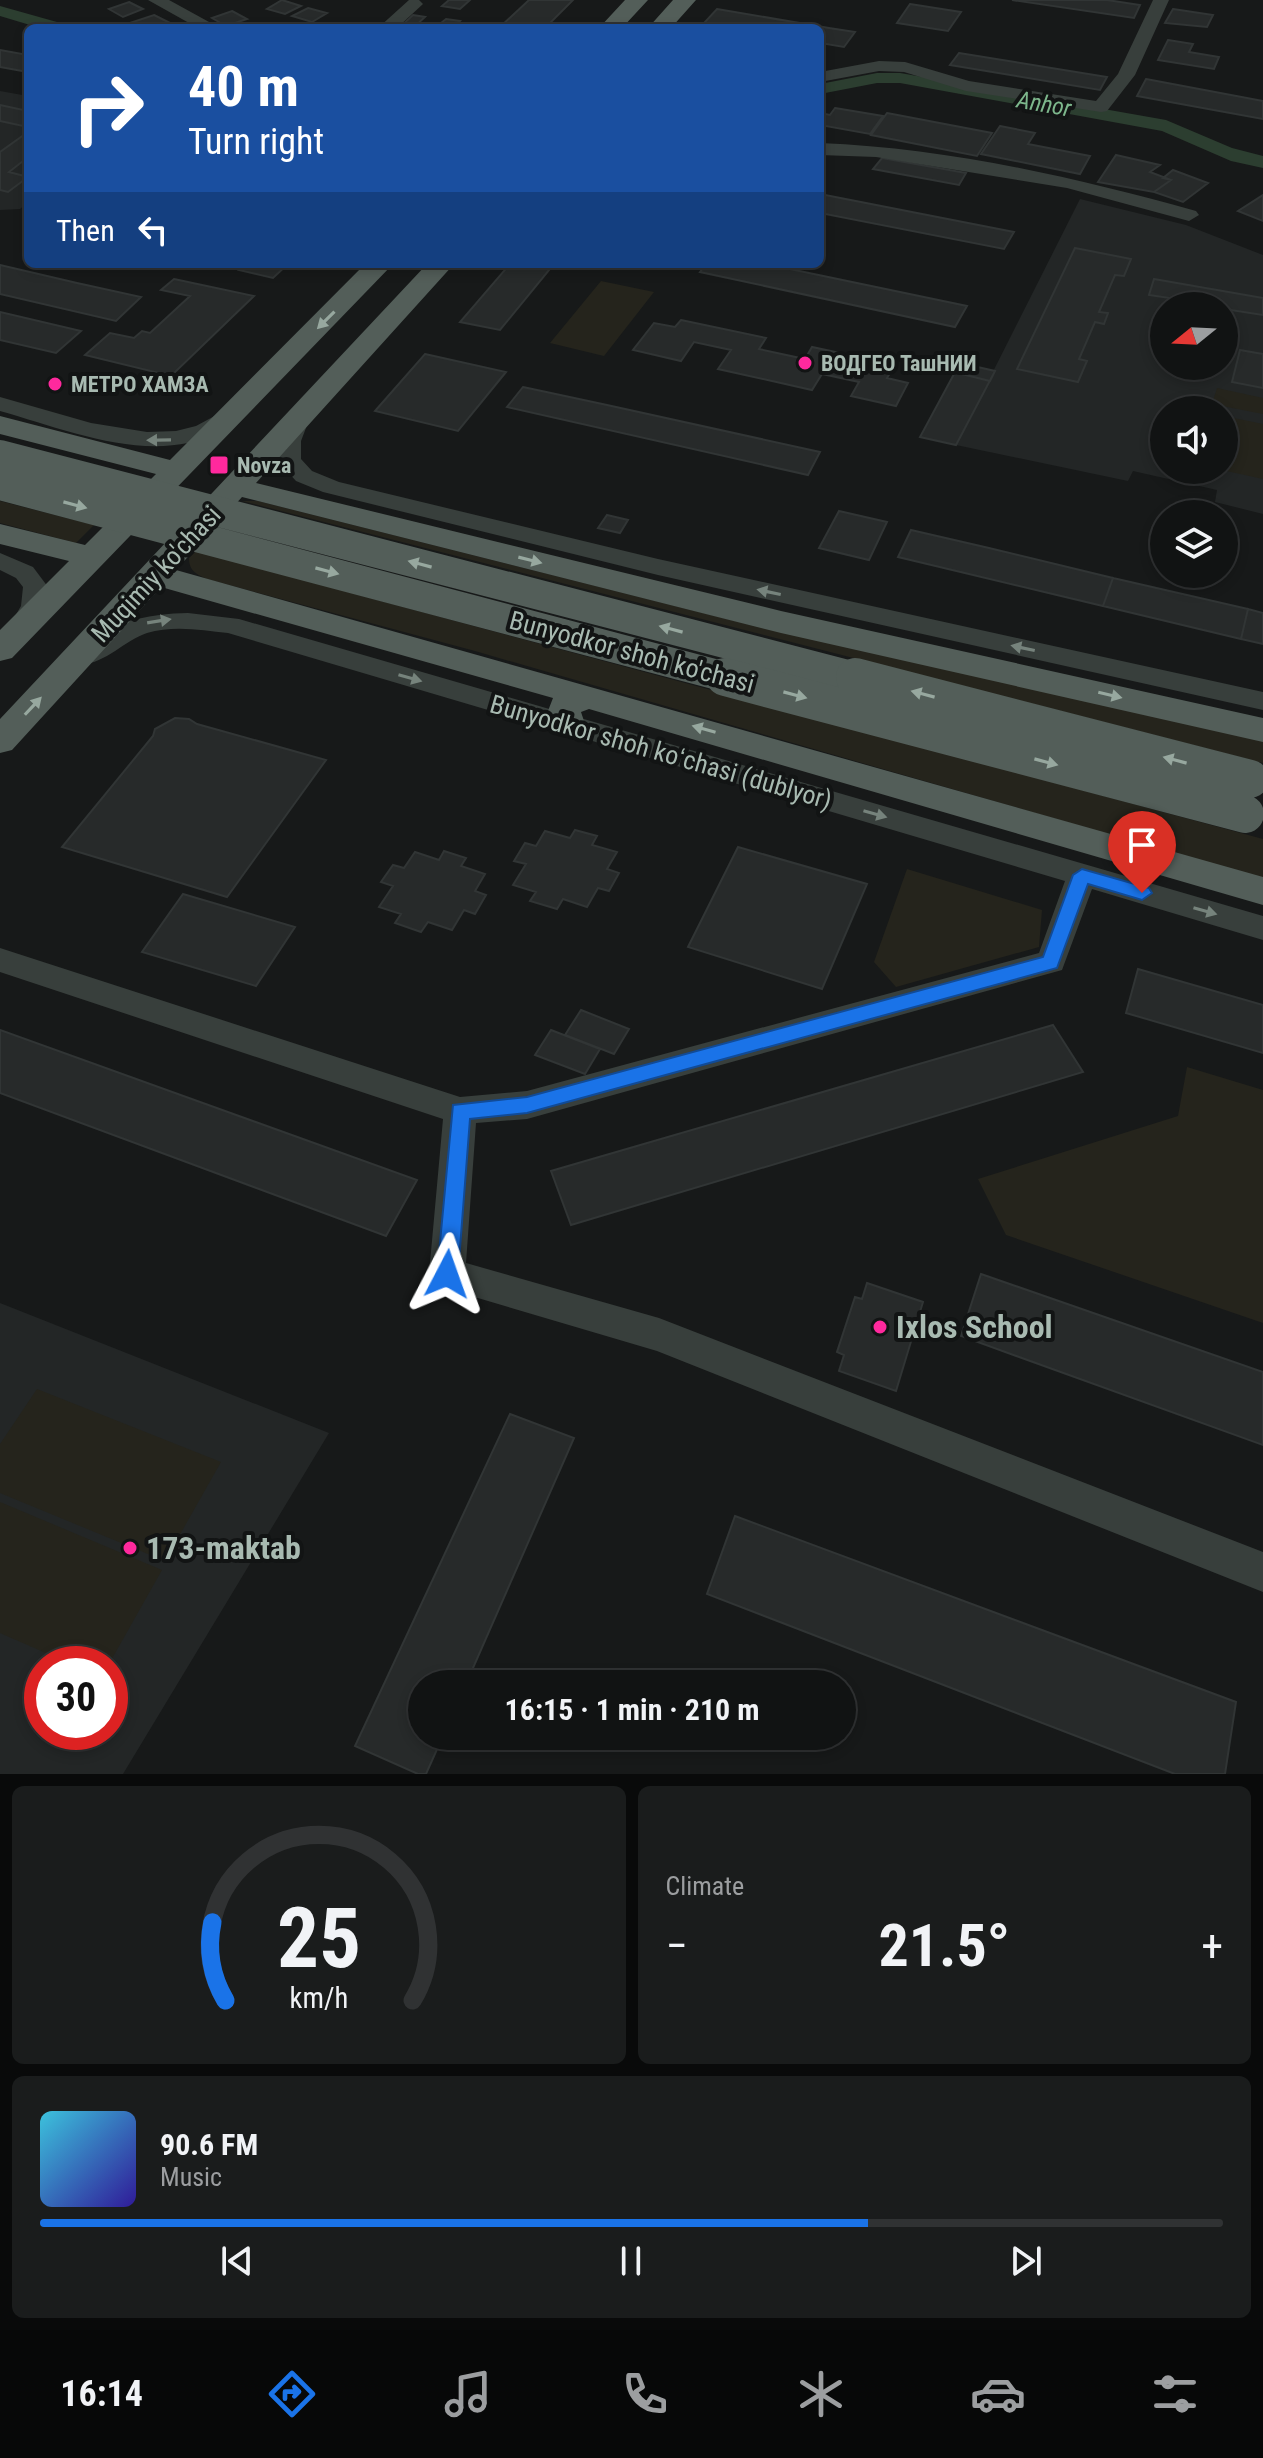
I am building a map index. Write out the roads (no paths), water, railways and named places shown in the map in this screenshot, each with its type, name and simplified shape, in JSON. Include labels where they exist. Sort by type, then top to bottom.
[{"type":"main road","points":[[614,24],[637,0]]},
{"type":"main road","points":[[663,24],[685,0]]},
{"type":"main road","name":"Muqimiy ko'chasi","points":[[8,642],[376,268]]},
{"type":"main road","name":"Muqimiy ko'chasi","points":[[0,741],[157,575],[437,268]]},
{"type":"main road","points":[[0,425],[178,471]]},
{"type":"main road","name":"Bunyodkor shoh ko'chasi","points":[[0,455],[1255,799]]},
{"type":"main road","name":"Bunyodkor shoh ko'chasi","points":[[0,485],[1255,799]]},
{"type":"main road","points":[[237,487],[781,622],[1263,730]]},
{"type":"main road","points":[[0,534],[92,557]]},
{"type":"main road","points":[[157,575],[577,710],[1263,891]]},
{"type":"street","points":[[156,0],[203,24]]},
{"type":"street","points":[[391,0],[415,4],[392,24]]},
{"type":"street","points":[[824,76],[879,66],[905,67],[966,86],[1101,107],[1126,75],[1161,0]]},
{"type":"street","points":[[824,149],[876,151],[1069,182],[1189,215]]},
{"type":"street","points":[[0,404],[151,440],[194,435],[232,415]]},
{"type":"street","points":[[298,420],[289,441],[289,460],[304,476],[331,487],[658,567],[1263,701]]},
{"type":"street","points":[[0,561],[31,576],[37,587],[34,604],[8,642]]},
{"type":"street","name":"Bunyodkor shoh koʻchasi (dublyor)","points":[[66,670],[107,640],[132,628],[166,620],[230,625],[577,710],[1082,875],[1263,928]]},
{"type":"street","points":[[0,960],[460,1111],[527,1105],[1051,962],[1082,875]]},
{"type":"street","points":[[460,1111],[447,1274],[659,1335],[1263,1572]]},
{"type":"waterway","name":"Anhor","points":[[0,11],[44,24]]},
{"type":"waterway","name":"Anhor","points":[[824,88],[877,78],[900,78],[1166,126],[1226,152],[1263,162]]},
{"type":"place","name":"ВОДГЕО ТашНИИ","points":[[805,363]]},
{"type":"place","name":"МЕТРО ХАМЗА","points":[[55,384]]},
{"type":"place","name":"Novza","points":[[219,465]]},
{"type":"place","name":"Ixlos School","points":[[880,1327]]},
{"type":"place","name":"173-maktab","points":[[130,1548]]}]
